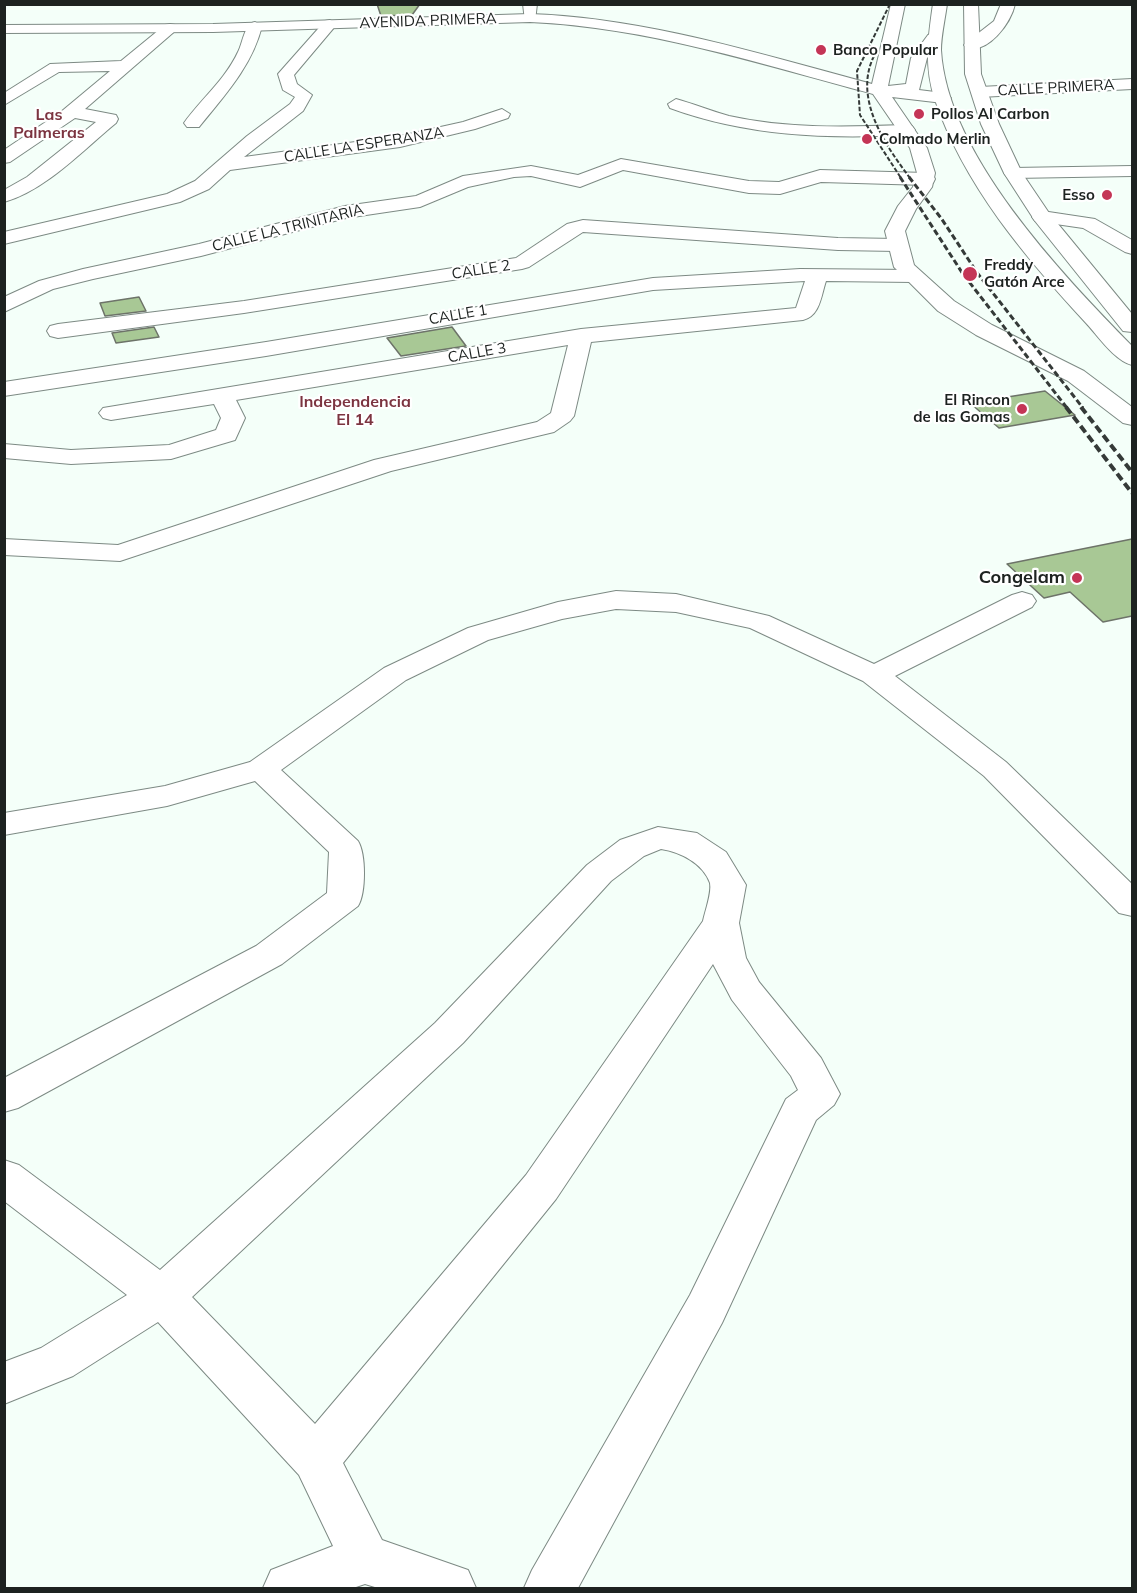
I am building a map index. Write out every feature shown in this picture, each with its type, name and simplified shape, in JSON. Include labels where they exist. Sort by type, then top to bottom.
[{"type":"main road","points":[[898,4],[888,38],[879,91],[918,144],[927,171],[926,178],[895,231],[904,267],[946,306],[984,330],[1076,376],[1132,418]]},
{"type":"main road","points":[[940,4],[933,38],[943,98],[955,134],[1003,213],[1132,358]]},
{"type":"main road","points":[[971,4],[972,66],[990,124],[1013,173],[1042,218],[1132,328]]},
{"type":"main road","points":[[972,45],[997,30],[1007,10]]},
{"type":"main road","name":"AVENIDA PRIMERA","points":[[4,29],[164,23],[255,26],[330,24],[530,11],[638,30],[768,61],[879,91],[943,98]]},
{"type":"main road","points":[[4,159],[72,112],[127,66],[164,23]]},
{"type":"main road","points":[[4,238],[173,198],[202,184],[253,140],[297,107],[304,95],[289,87],[286,74],[330,24]]},
{"type":"main road","points":[[193,123],[240,65],[252,40],[255,26]]},
{"type":"main road","name":"AVENIDA PRIMERA","points":[[879,91],[913,87],[920,58],[933,38]]},
{"type":"main road","points":[[4,100],[56,67],[127,66]]},
{"type":"main road","name":"CALLE PRIMERA","points":[[980,92],[1132,84]]},
{"type":"main road","points":[[676,104],[701,115],[767,126],[845,133],[906,130]]},
{"type":"main road","points":[[4,196],[25,186],[53,166],[110,119],[72,112]]},
{"type":"main road","name":"CALLE LA ESPERANZA","points":[[225,165],[368,147],[451,131],[502,114]]},
{"type":"main road","points":[[4,164],[53,166]]},
{"type":"main road","name":"CALLE LA TRINITARIA","points":[[4,306],[46,285],[90,273],[201,250],[345,212],[420,201],[463,182],[514,172],[531,171],[580,181],[621,164],[749,187],[780,188],[820,176],[926,178]]},
{"type":"main road","points":[[1013,173],[1132,171]]},
{"type":"main road","points":[[1042,218],[1088,223],[1132,248]]},
{"type":"main road","name":"CALLE 2","points":[[58,331],[244,307],[522,263],[574,228],[583,226],[897,246]]},
{"type":"main road","name":"CALLE 1","points":[[4,389],[266,349],[653,284],[719,278],[816,275],[914,276]]},
{"type":"main road","name":"CALLE 3","points":[[111,413],[581,336],[803,314],[807,309],[816,275]]},
{"type":"main road","points":[[372,287],[394,327]]},
{"type":"main road","points":[[244,307],[266,349]]},
{"type":"main road","points":[[4,547],[120,553],[383,465],[545,427],[562,416],[581,336]]},
{"type":"main road","points":[[4,451],[71,457],[171,452],[226,435],[233,418],[221,394]]},
{"type":"main road","points":[[4,824],[167,796],[261,769],[395,675],[478,634],[558,610],[616,600],[676,603],[759,622],[874,675],[995,769],[1132,904]]},
{"type":"main road","points":[[874,675],[1022,601]]},
{"type":"main road","points":[[4,1097],[269,955],[345,898],[346,849],[261,769]]},
{"type":"main road","points":[[4,1383],[57,1362],[162,1296],[449,1033],[599,873],[632,848],[658,838],[685,841],[714,860],[728,885],[721,923],[728,958],[745,990],[807,1068],[819,1094],[800,1110],[706,1310],[550,1588]]},
{"type":"main road","points":[[316,1459],[541,1187],[721,923]]},
{"type":"main road","points":[[4,1177],[162,1296],[316,1459],[365,1559]]},
{"type":"main road","points":[[289,1588],[365,1559],[450,1588]]},
{"type":"building","points":[[377,4],[420,4],[412,15],[381,16]]},
{"type":"building","points":[[139,297],[146,311],[105,316],[100,303]]},
{"type":"building","points":[[154,327],[159,337],[116,343],[112,333]]},
{"type":"building","points":[[452,327],[466,346],[401,356],[387,338]]},
{"type":"building","name":"El Rincon de las Gomas","points":[[1045,391],[1075,415],[999,428],[970,403]]},
{"type":"building","name":"Congelam","points":[[1132,539],[1132,616],[1103,622],[1070,592],[1044,598],[1007,564]]},
{"type":"railway","points":[[890,4],[857,71],[860,115],[901,178]]},
{"type":"railway","points":[[874,56],[868,72],[867,88],[870,104],[882,136],[910,178]]},
{"type":"railway","points":[[900,177],[963,274],[1067,408]]},
{"type":"railway","points":[[909,177],[941,218],[978,274],[1083,408]]},
{"type":"railway","points":[[1066,407],[1132,493]]},
{"type":"railway","points":[[1081,407],[1132,472]]},
{"type":"place","name":"Banco Popular","points":[[821,50]]},
{"type":"place","name":"Pollos Al Carbon","points":[[919,114]]},
{"type":"place","name":"Colmado Merlin","points":[[867,139]]},
{"type":"place","name":"Esso","points":[[1107,195]]},
{"type":"place","name":"Freddy Gatón Arce","points":[[970,274]]},
{"type":"place","name":"El Rincon de las Gomas","points":[[1022,409]]},
{"type":"place","name":"Congelam","points":[[1077,578]]},
{"type":"district","name":"Las Palmeras","points":[[49,124]]},
{"type":"district","name":"Independencia El 14","points":[[355,411]]}]
